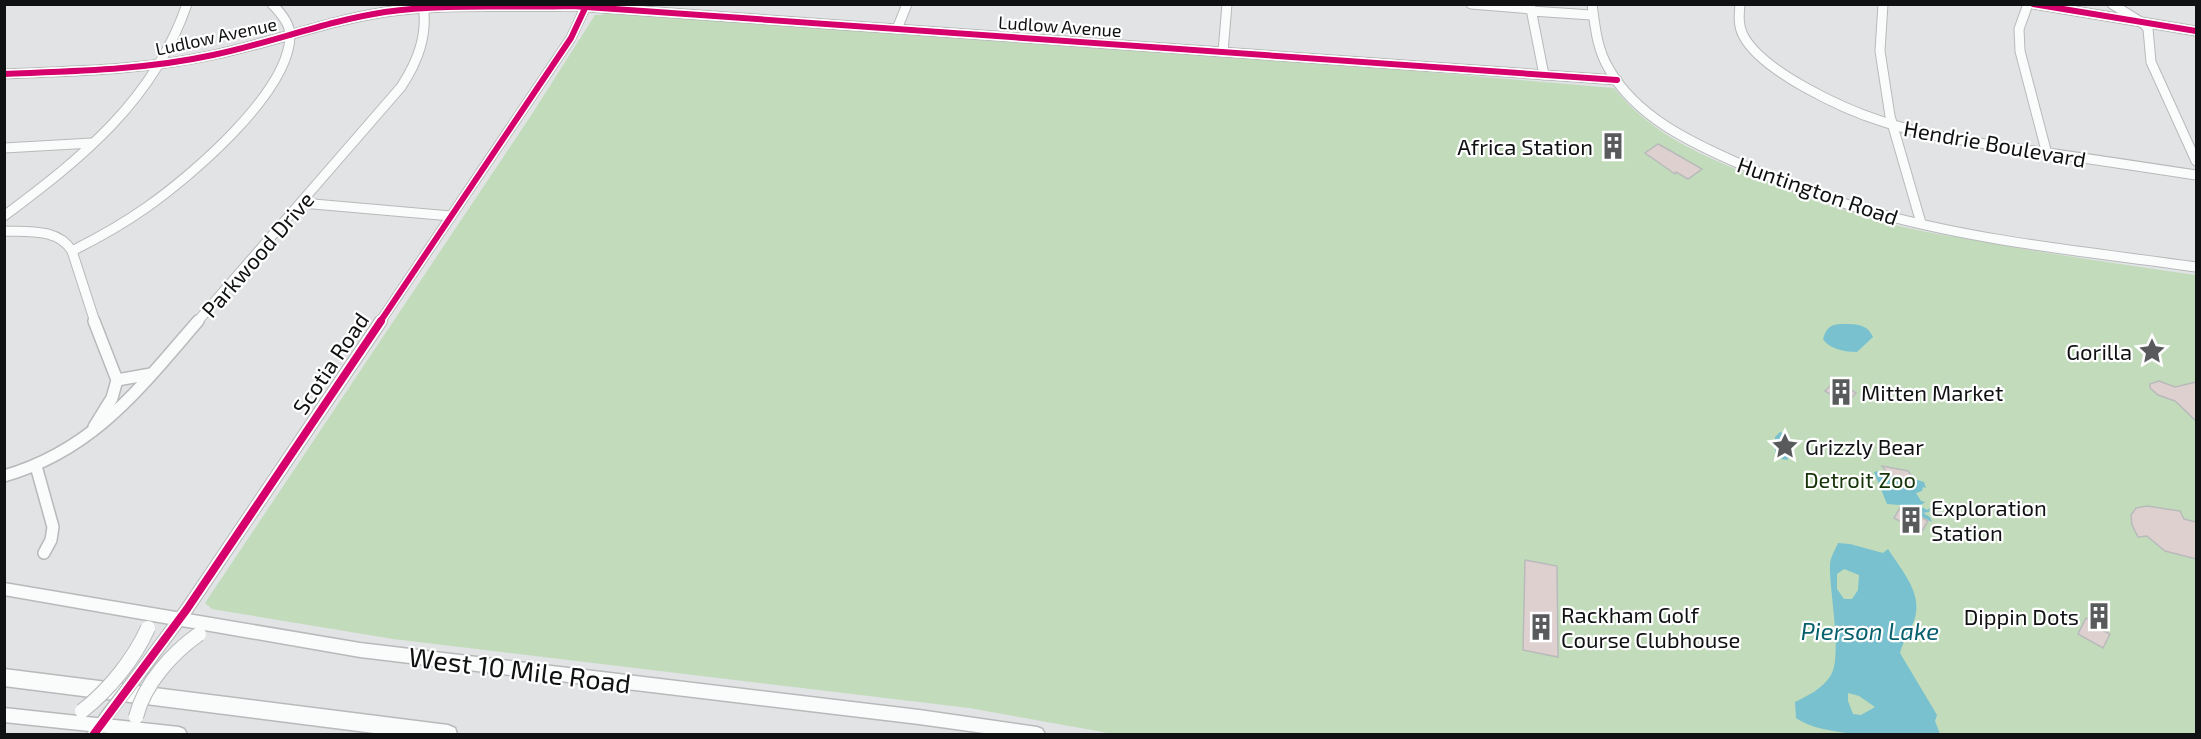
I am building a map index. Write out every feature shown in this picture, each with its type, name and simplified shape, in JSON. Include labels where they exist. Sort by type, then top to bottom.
[{"type":"highway","points":[[4,677],[448,735]]},
{"type":"main road","name":"West 10 Mile Road","points":[[4,589],[147,621],[175,625],[220,626],[360,650],[908,715],[1037,735]]},
{"type":"main road","points":[[50,720],[82,711],[102,694],[142,641],[147,621]]},
{"type":"main road","points":[[146,731],[138,724],[136,717],[142,698],[185,643],[199,634],[220,626]]},
{"type":"main road","points":[[4,715],[101,724],[179,735]]},
{"type":"street","points":[[4,216],[35,194],[92,143],[129,104],[159,65],[178,33],[187,4]]},
{"type":"street","points":[[72,251],[142,210],[177,184],[218,148],[246,118],[282,65],[290,35],[285,18],[272,4]]},
{"type":"street","points":[[897,29],[907,4]]},
{"type":"street","points":[[1223,52],[1227,4]]},
{"type":"street","points":[[1471,4],[1591,15]]},
{"type":"street","name":"Huntington Road","points":[[1592,4],[1593,37],[1617,80],[1651,116],[1709,150],[1840,202],[1921,223],[2196,267]]},
{"type":"street","name":"Hendrie Boulevard","points":[[1740,4],[1739,21],[1743,35],[1755,52],[1767,63],[1798,84],[1840,105],[1892,125],[1949,138],[2047,154],[2196,174]]},
{"type":"street","points":[[1883,4],[1880,51],[1892,125],[1921,223]]},
{"type":"street","points":[[2028,4],[2019,28],[2020,51],[2047,154]]},
{"type":"street","points":[[2033,4],[2196,32]]},
{"type":"street","points":[[2112,4],[2145,24],[2148,29],[2151,63],[2196,161]]},
{"type":"street","name":"Ludlow Avenue","points":[[4,74],[159,65],[240,49],[348,19],[424,6],[586,6],[1617,80]]},
{"type":"street","name":"Parkwood Drive","points":[[4,476],[36,466],[74,446],[120,411],[406,80],[421,46],[425,25],[424,6]]},
{"type":"street","name":"Scotia Road","points":[[101,724],[175,625],[571,38],[586,6]]},
{"type":"street","points":[[1531,8],[1544,75]]},
{"type":"street","points":[[4,148],[92,143]]},
{"type":"street","points":[[302,202],[451,216]]},
{"type":"street","points":[[4,231],[35,230],[52,234],[66,241],[72,251],[85,297],[117,380],[112,398],[91,432]]},
{"type":"street","points":[[117,380],[151,374]]},
{"type":"street","points":[[36,466],[53,527],[51,540],[44,553]]},
{"type":"green space","name":"Detroit Zoo","points":[[604,13],[1428,72],[1614,88],[1644,119],[1661,131],[1718,162],[1851,212],[1895,225],[1934,233],[2064,256],[2196,275],[2196,734],[1114,734],[969,708],[393,639],[212,609],[205,603],[532,114],[595,15]]},
{"type":"water","points":[[1840,324],[1855,324],[1864,327],[1873,337],[1857,352],[1833,348],[1823,339],[1828,328]]},
{"type":"water","points":[[1780,432],[1788,435],[1792,454],[1787,460],[1775,453],[1775,437]]},
{"type":"water","points":[[1874,472],[1891,475],[1899,484],[1911,485],[1914,479],[1924,482],[1926,488],[1923,487],[1922,491],[1916,493],[1921,501],[1925,502],[1920,506],[1927,510],[1930,508],[1929,512],[1923,513],[1930,517],[1932,522],[1900,505],[1887,504]]},
{"type":"water","name":"Pierson Lake","points":[[1838,543],[1883,553],[1888,549],[1908,580],[1915,596],[1916,613],[1900,653],[1937,715],[1935,721],[1940,734],[1844,733],[1809,725],[1796,718],[1795,702],[1824,684],[1834,666],[1836,638],[1830,565]],"holes":[[[1844,569],[1859,575],[1858,590],[1852,599],[1844,599],[1837,589],[1837,574]],[[1848,693],[1859,696],[1875,707],[1861,715],[1853,714],[1848,701]]]},
{"type":"building","points":[[1658,144],[1702,169],[1688,179],[1676,172],[1675,174],[1645,153]]},
{"type":"building","name":"Mitten Market","points":[[1836,380],[1856,393],[1846,404],[1825,391]]},
{"type":"building","points":[[2159,381],[2175,387],[2196,382],[2196,421],[2175,401],[2158,395],[2150,388],[2150,384]]},
{"type":"building","points":[[1882,466],[1908,471],[1915,481],[1911,485],[1899,484],[1897,479],[1888,474]]},
{"type":"building","name":"Exploration Station","points":[[1901,506],[1928,521],[1921,533],[1894,518]]},
{"type":"building","points":[[2147,506],[2180,511],[2184,519],[2196,522],[2196,559],[2165,551],[2147,536],[2138,537],[2132,525],[2131,515],[2136,508]]},
{"type":"building","name":"Rackham Golf Course Clubhouse","points":[[1525,560],[1557,566],[1558,657],[1523,650]]},
{"type":"building","points":[[2095,613],[2104,617],[2100,629],[2110,634],[2103,648],[2078,634],[2086,618],[2092,622]]},
{"type":"cycle path","points":[[94,734],[187,609],[571,38],[587,4]]},
{"type":"cycle path","points":[[2033,4],[2196,31]]},
{"type":"cycle path","points":[[4,74],[123,68],[182,61],[240,49],[367,15],[409,9],[572,6],[1617,80]]},
{"type":"place","name":"Africa Station","points":[[1613,146]]},
{"type":"place","name":"Gorilla","points":[[2152,351]]},
{"type":"place","name":"Mitten Market","points":[[1841,392]]},
{"type":"place","name":"Grizzly Bear","points":[[1785,446]]},
{"type":"place","name":"Exploration Station","points":[[1911,520]]},
{"type":"place","name":"Dippin Dots","points":[[2099,616]]},
{"type":"place","name":"Rackham Golf Course Clubhouse","points":[[1541,627]]}]
